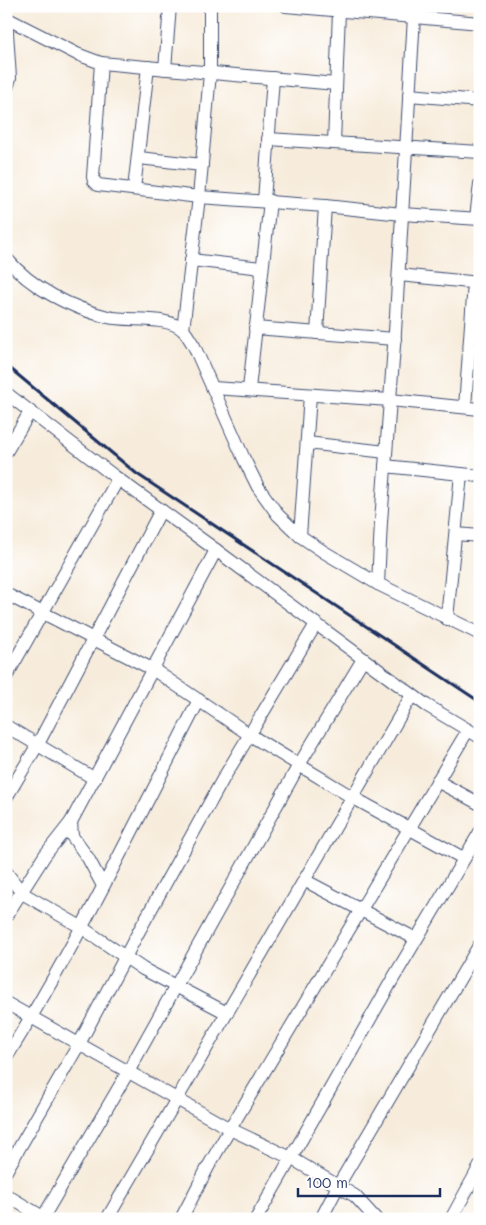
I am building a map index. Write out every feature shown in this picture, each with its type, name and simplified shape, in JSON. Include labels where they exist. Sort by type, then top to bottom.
[{"type":"street","points":[[165,69],[170,6]]},
{"type":"street","points":[[183,330],[202,165],[210,73],[210,6]]},
{"type":"street","points":[[286,6],[338,11],[415,12],[480,22]]},
{"type":"street","points":[[334,143],[338,11]]},
{"type":"street","points":[[378,584],[415,12]]},
{"type":"street","points":[[6,18],[77,54],[101,63],[336,84]]},
{"type":"street","points":[[6,18],[10,78],[6,91]]},
{"type":"street","points":[[101,63],[93,177],[94,182],[98,185],[198,197],[267,201],[402,214],[478,218],[480,184]]},
{"type":"street","points":[[134,189],[148,67]]},
{"type":"street","points":[[248,389],[262,268],[267,201],[268,138],[273,78]]},
{"type":"street","points":[[410,95],[480,101]]},
{"type":"street","points":[[268,138],[480,152]]},
{"type":"street","points":[[139,158],[202,165]]},
{"type":"street","points":[[317,333],[326,206]]},
{"type":"street","points":[[6,258],[25,276],[52,294],[83,310],[111,318],[169,323],[183,330],[194,346],[258,487],[278,515],[300,536],[378,584],[480,634]]},
{"type":"street","points":[[191,260],[262,268]]},
{"type":"street","points":[[399,275],[477,283],[475,342],[465,407]]},
{"type":"street","points":[[255,328],[395,339]]},
{"type":"street","points":[[212,388],[390,400],[480,409]]},
{"type":"street","points":[[6,394],[118,480],[412,695],[480,737]]},
{"type":"street","points":[[300,536],[310,395]]},
{"type":"street","points":[[6,452],[30,412]]},
{"type":"street","points":[[307,443],[386,452]]},
{"type":"street","points":[[385,466],[480,476]]},
{"type":"street","points":[[447,619],[461,474]]},
{"type":"street","points":[[6,676],[118,480]]},
{"type":"street","points":[[6,798],[38,744],[161,510]]},
{"type":"street","points":[[456,534],[480,536]]},
{"type":"street","points":[[6,916],[45,855],[71,822],[86,791],[95,779],[154,670],[216,550]]},
{"type":"street","points":[[6,594],[154,670],[250,735],[299,765],[352,797],[463,858]]},
{"type":"street","points":[[6,1171],[223,779],[316,624]]},
{"type":"street","points":[[6,1195],[44,1218],[128,1072],[299,765],[363,659]]},
{"type":"street","points":[[107,1219],[412,695]]},
{"type":"street","points":[[6,1058],[31,1018],[103,886],[198,700]]},
{"type":"street","points":[[6,726],[95,779]]},
{"type":"street","points":[[181,1219],[230,1129],[468,730]]},
{"type":"street","points":[[437,781],[480,804]]},
{"type":"street","points":[[71,822],[72,836],[88,858],[103,886]]},
{"type":"street","points":[[256,1219],[416,939],[480,832]]},
{"type":"street","points":[[6,872],[22,893],[81,927],[124,957],[226,1013]]},
{"type":"street","points":[[304,880],[416,939]]},
{"type":"street","points":[[321,1219],[338,1186],[480,944]]},
{"type":"street","points":[[6,1004],[230,1129],[291,1158],[355,1196],[376,1219]]},
{"type":"street","points":[[451,1219],[480,1166]]},
{"type":"railway","points":[[6,365],[137,474],[480,702]]}]
